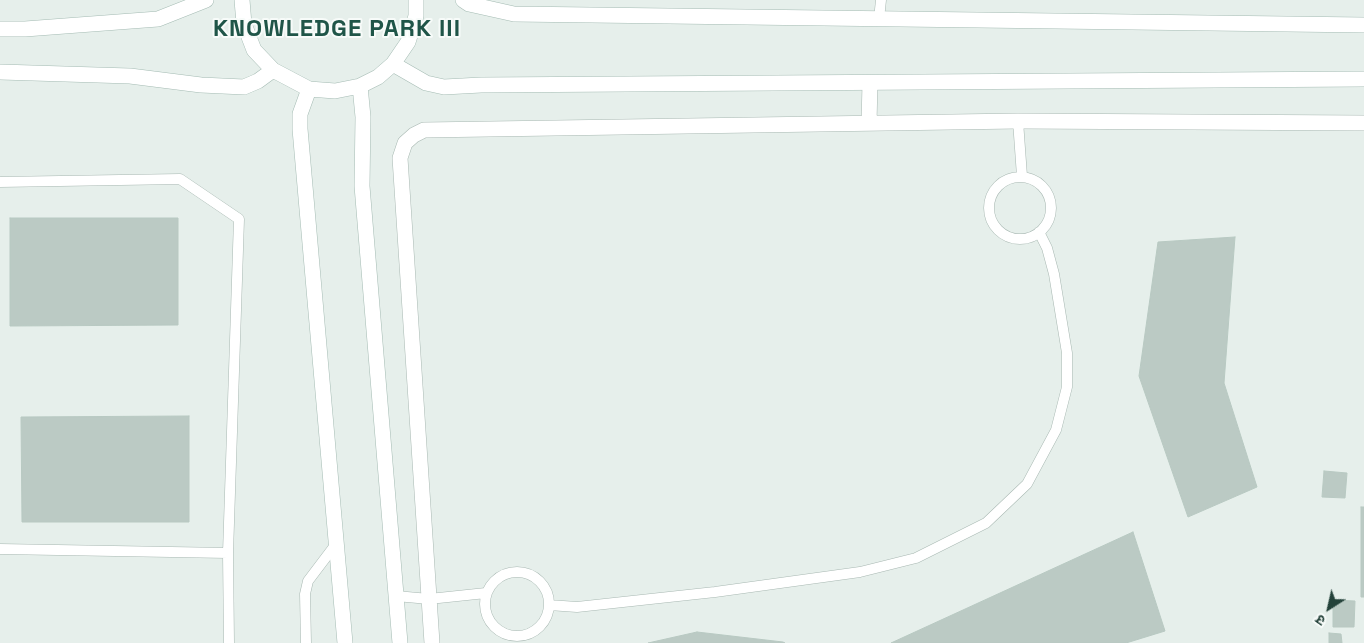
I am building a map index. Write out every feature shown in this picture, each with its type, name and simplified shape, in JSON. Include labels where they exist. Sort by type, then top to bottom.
[{"type":"street","points":[[0,29],[25,29],[158,18],[206,0]]},
{"type":"street","points":[[242,0],[244,24],[254,50],[273,70],[309,89],[335,91],[360,86],[378,77],[393,64],[408,42],[416,16],[416,0]]},
{"type":"street","points":[[463,0],[469,4],[514,14],[1364,26]]},
{"type":"street","points":[[393,64],[426,83],[444,87],[491,85],[1364,79]]},
{"type":"street","points":[[0,72],[130,76],[202,85],[244,87],[258,81],[273,70]]},
{"type":"street","points":[[869,123],[870,83]]},
{"type":"street","points":[[360,86],[363,118],[362,186],[400,643]]},
{"type":"street","points":[[309,89],[300,114],[300,129],[345,643]]},
{"type":"street","points":[[432,643],[400,158],[405,143],[414,135],[424,130],[869,123],[1018,121],[1364,122]]},
{"type":"lane","points":[[879,19],[880,0]]},
{"type":"lane","points":[[1018,121],[1022,176]]},
{"type":"lane","points":[[1022,176],[1032,178],[1041,184],[1048,193],[1051,203],[1051,214],[1047,224],[1040,232],[1030,238],[1010,238],[994,226],[988,208],[989,198],[1001,182],[1011,177],[1022,176]]},
{"type":"lane","points":[[0,182],[180,180],[239,219],[228,553],[229,643]]},
{"type":"lane","points":[[549,605],[577,607],[597,605],[715,592],[860,572],[916,558],[986,522],[1027,484],[1056,430],[1067,387],[1067,353],[1054,274],[1047,248],[1040,232]]},
{"type":"lane","points":[[306,643],[305,594],[308,581],[336,544]]},
{"type":"lane","points":[[0,549],[228,553]]},
{"type":"lane","points":[[510,572],[522,572],[532,576],[541,582],[547,592],[549,605],[544,622],[538,629],[519,637],[509,636],[500,632],[491,625],[486,615],[484,604],[486,593],[492,583],[500,576],[510,572]]},
{"type":"lane","points":[[396,596],[429,598],[486,593]]},
{"type":"building","points":[[10,218],[178,218],[178,325],[10,326]]},
{"type":"building","points":[[1235,237],[1224,383],[1257,487],[1188,517],[1139,376],[1158,242]]},
{"type":"building","points":[[189,416],[189,522],[22,522],[21,417]]},
{"type":"building","points":[[1324,471],[1347,473],[1345,498],[1322,497]]},
{"type":"building","points":[[1361,507],[1364,507],[1364,597],[1361,597]]},
{"type":"building","points":[[1133,532],[1165,631],[1126,643],[891,643]]},
{"type":"building","points":[[1333,600],[1355,601],[1354,627],[1333,627]]},
{"type":"building","points":[[697,632],[783,642],[785,643],[648,643]]},
{"type":"building","points":[[1329,633],[1341,634],[1342,643],[1329,643]]},
{"type":"district","name":"KNOWLEDGE PARK III","points":[[337,29]]}]
